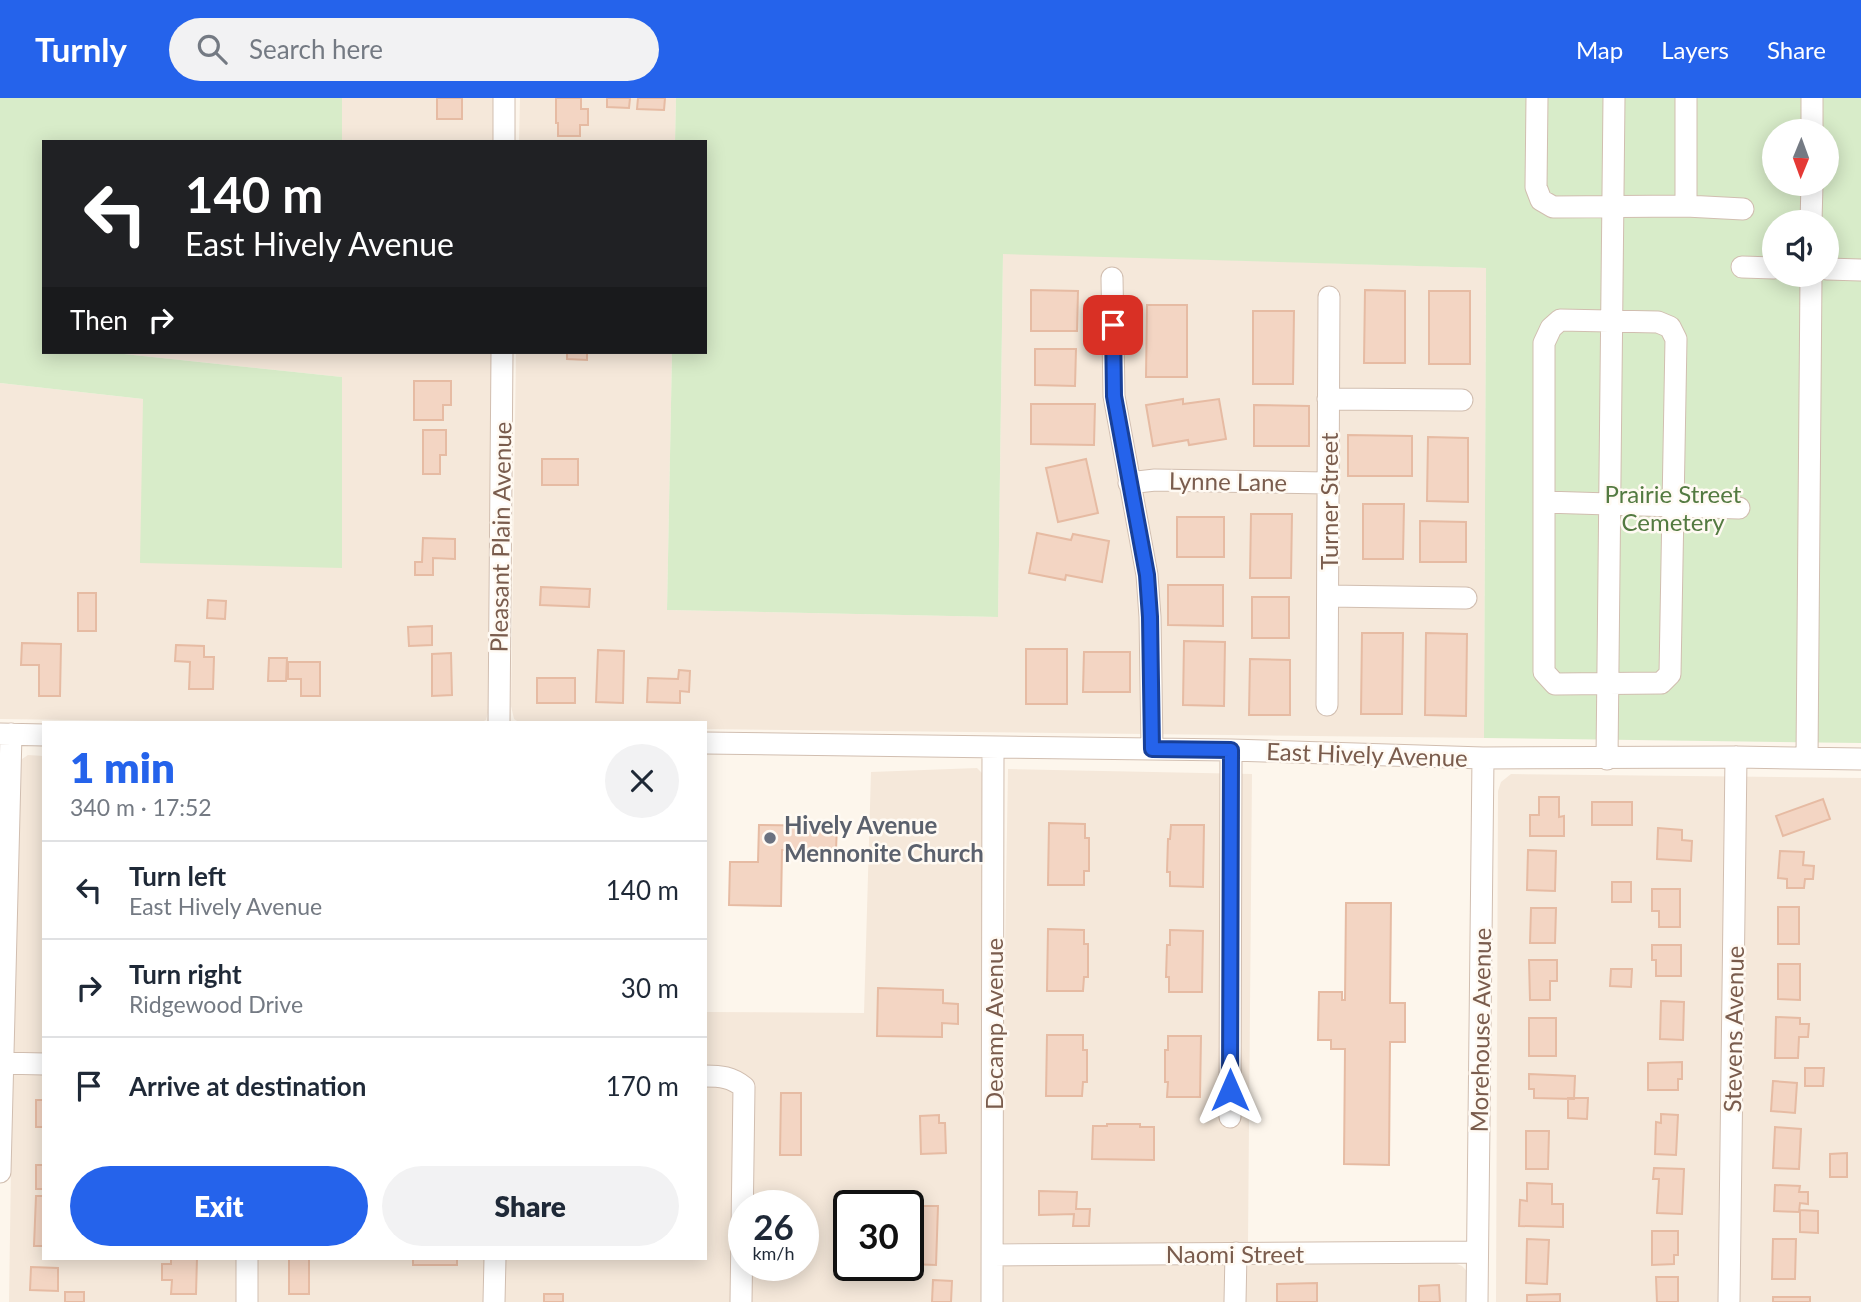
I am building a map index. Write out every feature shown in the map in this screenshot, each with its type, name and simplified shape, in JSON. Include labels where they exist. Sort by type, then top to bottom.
[{"type":"street","points":[[504,140],[505,98]]},
{"type":"street","points":[[1537,98],[1536,187],[1541,200],[1553,207],[1613,205],[1743,209]]},
{"type":"street","points":[[1607,759],[1614,98]]},
{"type":"street","points":[[1686,98],[1686,206]]},
{"type":"street","points":[[1812,98],[1812,119]]},
{"type":"street","points":[[1742,267],[1762,268]]},
{"type":"street","points":[[1839,269],[1861,270]]},
{"type":"street","points":[[1112,278],[1114,396],[1147,575],[1152,749]]},
{"type":"street","points":[[1807,758],[1811,287]]},
{"type":"street","name":"Turner Street","points":[[1327,705],[1329,297]]},
{"type":"street","points":[[1560,320],[1610,321],[1658,322],[1670,327],[1676,339],[1671,674],[1661,683],[1555,684],[1544,672],[1544,343],[1551,328],[1560,320]]},
{"type":"street","name":"Pleasant Plain Avenue","points":[[499,721],[502,354]]},
{"type":"street","points":[[1328,400],[1462,400]]},
{"type":"street","name":"Lynne Lane","points":[[1129,483],[1155,480],[1326,483]]},
{"type":"street","points":[[1544,502],[1739,508]]},
{"type":"street","points":[[1328,596],[1466,598]]},
{"type":"street","points":[[0,1172],[6,734],[42,735]]},
{"type":"street","name":"East Hively Avenue","points":[[707,743],[1231,750],[1483,758],[1736,757],[1861,760]]},
{"type":"street","name":"Decamp Avenue","points":[[992,1302],[993,747]]},
{"type":"street","points":[[1230,1117],[1231,750]]},
{"type":"street","name":"Stevens Avenue","points":[[1729,1302],[1736,757]]},
{"type":"street","name":"Morehouse Avenue","points":[[1477,1302],[1483,758]]},
{"type":"street","points":[[1,1063],[42,1064]]},
{"type":"street","points":[[707,1076],[734,1079],[744,1087],[741,1302]]},
{"type":"street","name":"Naomi Street","points":[[993,1255],[1477,1252]]},
{"type":"street","points":[[1235,1302],[1236,1253]]},
{"type":"street","points":[[247,1260],[247,1302]]},
{"type":"street","points":[[494,1302],[495,1260]]},
{"type":"shaded area","points":[[342,98],[494,98],[494,140],[342,140]]},
{"type":"shaded area","points":[[520,98],[676,98],[675,140],[519,140]]},
{"type":"shaded area","points":[[1003,253],[1486,268],[1484,738],[707,729],[707,721],[517,721],[511,706],[516,354],[672,354],[667,610],[998,617]]},
{"type":"shaded area","points":[[124,354],[492,354],[489,709],[486,720],[0,719],[0,383],[143,399],[342,377]]},
{"type":"shaded area","points":[[28,755],[42,756],[42,1260],[707,1260],[707,1012],[864,1013],[871,772],[977,768],[983,774],[981,1302],[9,1302],[17,766],[19,761]]},
{"type":"shaded area","points":[[1008,769],[1252,774],[1248,1243],[1000,1243]]},
{"type":"shaded area","points":[[1511,774],[1861,778],[1861,1302],[1496,1302],[1498,791],[1501,782]]},
{"type":"shaded area","points":[[1014,1262],[1452,1262],[1468,1272],[1467,1302],[998,1302],[998,1275],[1003,1267]]},
{"type":"green space","points":[[0,98],[342,98],[342,140],[42,140],[42,354],[124,354],[342,377],[342,568],[140,563],[143,399],[0,383]]},
{"type":"green space","name":"Prairie Street Cemetery","points":[[676,98],[1861,98],[1861,743],[1484,738],[1486,268],[1003,254],[998,617],[667,610],[672,354],[707,354],[707,140],[675,140]]},
{"type":"building","points":[[437,98],[462,98],[462,119],[437,119]]},
{"type":"building","points":[[556,98],[581,98],[581,109],[588,109],[588,125],[580,125],[580,136],[558,136]]},
{"type":"building","points":[[607,98],[630,98],[629,108],[607,107]]},
{"type":"building","points":[[638,98],[665,98],[664,110],[637,109]]},
{"type":"building","points":[[1031,290],[1078,291],[1077,331],[1031,331]]},
{"type":"building","points":[[1365,290],[1405,291],[1405,363],[1364,363]]},
{"type":"building","points":[[1429,291],[1470,291],[1470,364],[1429,364]]},
{"type":"building","points":[[1147,305],[1187,305],[1187,377],[1146,377]]},
{"type":"building","points":[[1253,311],[1294,311],[1293,384],[1253,384]]},
{"type":"building","points":[[1035,349],[1076,349],[1075,386],[1035,385]]},
{"type":"building","points":[[567,354],[587,354],[587,360],[567,359]]},
{"type":"building","points":[[414,381],[451,381],[451,405],[443,405],[443,420],[414,420]]},
{"type":"building","points":[[1183,399],[1183,404],[1219,399],[1226,439],[1189,445],[1188,440],[1153,446],[1146,405]]},
{"type":"building","points":[[1031,404],[1095,404],[1094,445],[1031,444]]},
{"type":"building","points":[[1254,405],[1309,406],[1309,446],[1254,446]]},
{"type":"building","points":[[423,430],[446,430],[446,455],[440,455],[440,474],[423,474]]},
{"type":"building","points":[[1348,435],[1412,436],[1412,476],[1348,476]]},
{"type":"building","points":[[1428,437],[1468,438],[1468,502],[1427,501]]},
{"type":"building","points":[[542,459],[578,459],[578,485],[542,485]]},
{"type":"building","points":[[1086,459],[1098,513],[1058,522],[1046,468]]},
{"type":"building","points":[[1363,504],[1404,504],[1403,559],[1363,559]]},
{"type":"building","points":[[1251,514],[1292,514],[1291,578],[1250,578]]},
{"type":"building","points":[[1177,517],[1224,517],[1224,557],[1177,557]]},
{"type":"building","points":[[1420,521],[1466,522],[1466,562],[1420,562]]},
{"type":"building","points":[[1037,533],[1071,540],[1073,534],[1109,541],[1102,582],[1066,575],[1065,580],[1029,573]]},
{"type":"building","points":[[423,538],[455,539],[455,559],[433,558],[433,575],[415,575],[415,562],[422,562]]},
{"type":"building","points":[[1168,585],[1223,585],[1223,626],[1168,625]]},
{"type":"building","points":[[541,587],[590,589],[589,607],[540,605]]},
{"type":"building","points":[[78,593],[96,593],[96,631],[78,631]]},
{"type":"building","points":[[1252,597],[1289,597],[1289,638],[1252,638]]},
{"type":"building","points":[[208,600],[226,601],[225,619],[207,618]]},
{"type":"building","points":[[432,626],[432,645],[409,646],[408,627]]},
{"type":"building","points":[[1362,633],[1403,633],[1402,714],[1361,714]]},
{"type":"building","points":[[1426,633],[1467,634],[1466,716],[1425,715]]},
{"type":"building","points":[[1184,641],[1225,642],[1224,706],[1183,705]]},
{"type":"building","points":[[22,643],[61,644],[60,696],[39,696],[39,665],[21,665]]},
{"type":"building","points":[[176,645],[204,646],[204,657],[214,657],[213,689],[189,689],[190,662],[175,661]]},
{"type":"building","points":[[1026,649],[1067,649],[1067,704],[1026,704]]},
{"type":"building","points":[[598,650],[624,651],[623,703],[596,702]]},
{"type":"building","points":[[1084,652],[1130,652],[1130,692],[1083,692]]},
{"type":"building","points":[[451,653],[452,695],[432,696],[432,654]]},
{"type":"building","points":[[269,658],[287,658],[286,681],[268,681]]},
{"type":"building","points":[[1250,659],[1290,660],[1290,715],[1249,715]]},
{"type":"building","points":[[288,662],[320,662],[320,696],[301,696],[301,679],[288,679]]},
{"type":"building","points":[[679,670],[690,671],[689,692],[680,691],[680,703],[647,702],[648,678],[678,679]]},
{"type":"building","points":[[537,678],[575,678],[575,703],[537,703]]},
{"type":"building","points":[[1539,797],[1559,797],[1559,817],[1564,816],[1564,836],[1530,836],[1530,815],[1539,815]]},
{"type":"building","points":[[1823,799],[1830,819],[1783,836],[1776,816]]},
{"type":"building","points":[[1592,802],[1632,802],[1632,825],[1592,825]]},
{"type":"building","points":[[1049,823],[1085,824],[1085,838],[1089,838],[1089,871],[1084,871],[1084,885],[1048,885]]},
{"type":"building","points":[[759,825],[837,826],[836,850],[782,850],[781,906],[729,905],[730,862],[758,862]]},
{"type":"building","points":[[1171,825],[1204,825],[1203,887],[1170,886],[1170,872],[1167,872]]},
{"type":"building","points":[[1658,828],[1682,830],[1682,840],[1692,841],[1691,861],[1657,859]]},
{"type":"building","points":[[1528,850],[1556,851],[1555,891],[1527,890]]},
{"type":"building","points":[[1780,851],[1804,852],[1803,865],[1814,866],[1813,879],[1805,879],[1804,888],[1787,888],[1787,879],[1778,878]]},
{"type":"building","points":[[1612,882],[1631,882],[1631,902],[1612,902]]},
{"type":"building","points":[[1652,889],[1680,889],[1680,927],[1659,927],[1659,911],[1652,911]]},
{"type":"building","points":[[1346,903],[1391,903],[1390,1003],[1405,1003],[1405,1042],[1390,1042],[1389,1165],[1344,1164],[1345,1049],[1331,1049],[1331,1040],[1318,1040],[1319,992],[1342,992],[1342,1000],[1345,1000]]},
{"type":"building","points":[[1778,907],[1799,907],[1799,944],[1778,944]]},
{"type":"building","points":[[1531,908],[1556,908],[1555,943],[1530,943]]},
{"type":"building","points":[[1048,929],[1084,930],[1084,944],[1088,944],[1088,977],[1084,977],[1083,991],[1047,991]]},
{"type":"building","points":[[1170,930],[1203,931],[1202,992],[1169,992],[1169,977],[1166,977]]},
{"type":"building","points":[[1652,945],[1681,945],[1681,976],[1656,976]]},
{"type":"building","points":[[1529,960],[1557,960],[1557,981],[1550,981],[1550,1000],[1530,1000]]},
{"type":"building","points":[[1778,964],[1800,964],[1800,1000],[1778,999]]},
{"type":"building","points":[[1611,969],[1632,969],[1631,987],[1610,986]]},
{"type":"building","points":[[878,988],[943,990],[943,1003],[958,1004],[958,1024],[942,1023],[942,1037],[877,1036]]},
{"type":"building","points":[[1661,1001],[1684,1002],[1683,1040],[1660,1039]]},
{"type":"building","points":[[1776,1017],[1800,1018],[1800,1024],[1809,1024],[1808,1037],[1799,1037],[1798,1058],[1775,1058]]},
{"type":"building","points":[[1529,1018],[1556,1018],[1556,1056],[1529,1056]]},
{"type":"building","points":[[1047,1035],[1083,1035],[1083,1050],[1087,1050],[1087,1082],[1083,1082],[1082,1096],[1046,1096]]},
{"type":"building","points":[[1168,1036],[1201,1036],[1200,1097],[1167,1097],[1165,1050],[1168,1050]]},
{"type":"building","points":[[1682,1062],[1682,1079],[1678,1079],[1678,1090],[1648,1090],[1648,1063]]},
{"type":"building","points":[[1805,1068],[1824,1068],[1823,1086],[1805,1086]]},
{"type":"building","points":[[1529,1074],[1575,1076],[1574,1099],[1534,1098],[1534,1089],[1529,1089]]},
{"type":"building","points":[[1773,1081],[1797,1083],[1795,1113],[1771,1111]]},
{"type":"building","points":[[781,1093],[801,1093],[801,1155],[780,1155]]},
{"type":"building","points":[[1568,1098],[1588,1098],[1587,1119],[1568,1118]]},
{"type":"building","points":[[36,1100],[42,1100],[42,1127],[36,1127]]},
{"type":"building","points":[[1661,1114],[1678,1115],[1676,1155],[1655,1154],[1656,1122],[1661,1123]]},
{"type":"building","points":[[939,1115],[939,1123],[945,1123],[946,1153],[921,1154],[920,1116]]},
{"type":"building","points":[[1140,1124],[1140,1127],[1154,1127],[1154,1160],[1092,1159],[1093,1126]]},
{"type":"building","points":[[1775,1127],[1801,1129],[1799,1169],[1773,1168]]},
{"type":"building","points":[[1526,1131],[1549,1131],[1548,1169],[1526,1169]]},
{"type":"building","points":[[1847,1153],[1847,1177],[1830,1177],[1830,1154]]},
{"type":"building","points":[[36,1165],[42,1165],[42,1189],[36,1189]]},
{"type":"building","points":[[1654,1168],[1684,1169],[1682,1214],[1657,1213],[1659,1179],[1653,1179]]},
{"type":"building","points":[[1527,1183],[1552,1184],[1552,1204],[1563,1204],[1563,1227],[1519,1226],[1520,1200],[1527,1201]]},
{"type":"building","points":[[1775,1185],[1800,1186],[1799,1192],[1808,1192],[1808,1204],[1800,1203],[1799,1212],[1774,1211]]},
{"type":"building","points":[[1039,1191],[1077,1192],[1076,1209],[1090,1209],[1089,1226],[1073,1226],[1074,1214],[1039,1215]]},
{"type":"building","points":[[36,1196],[42,1196],[42,1246],[34,1246]]},
{"type":"building","points":[[924,1206],[938,1206],[936,1265],[924,1265]]},
{"type":"building","points":[[1800,1210],[1818,1211],[1818,1233],[1800,1232]]},
{"type":"building","points":[[1652,1231],[1678,1231],[1678,1255],[1674,1255],[1674,1264],[1652,1265]]},
{"type":"building","points":[[1527,1239],[1549,1240],[1547,1284],[1526,1283]]},
{"type":"building","points":[[1773,1239],[1796,1239],[1795,1279],[1772,1279]]},
{"type":"building","points":[[171,1260],[197,1260],[196,1294],[171,1294],[172,1280],[162,1280],[162,1264],[171,1264]]},
{"type":"building","points":[[289,1260],[309,1260],[309,1294],[289,1294]]},
{"type":"building","points":[[413,1260],[457,1260],[457,1265],[413,1265]]},
{"type":"building","points":[[31,1267],[58,1268],[58,1291],[30,1290]]},
{"type":"building","points":[[1656,1277],[1678,1277],[1678,1302],[1657,1302]]},
{"type":"building","points":[[933,1280],[952,1281],[951,1302],[932,1302]]},
{"type":"building","points":[[1317,1283],[1317,1302],[1277,1302],[1277,1284]]},
{"type":"building","points":[[1439,1285],[1440,1302],[1419,1302],[1419,1286]]},
{"type":"building","points":[[65,1292],[84,1292],[84,1302],[65,1302]]},
{"type":"building","points":[[544,1294],[563,1294],[563,1302],[544,1302]]},
{"type":"building","points":[[1560,1294],[1560,1302],[1527,1302],[1527,1295]]},
{"type":"building","points":[[1773,1297],[1810,1297],[1810,1302],[1773,1302]]},
{"type":"place","name":"Hively Avenue Mennonite Church","points":[[770,838]]},
{"type":"route","points":[[1113,325],[1114,396],[1147,575],[1152,749],[1231,750],[1230,1090]]}]
